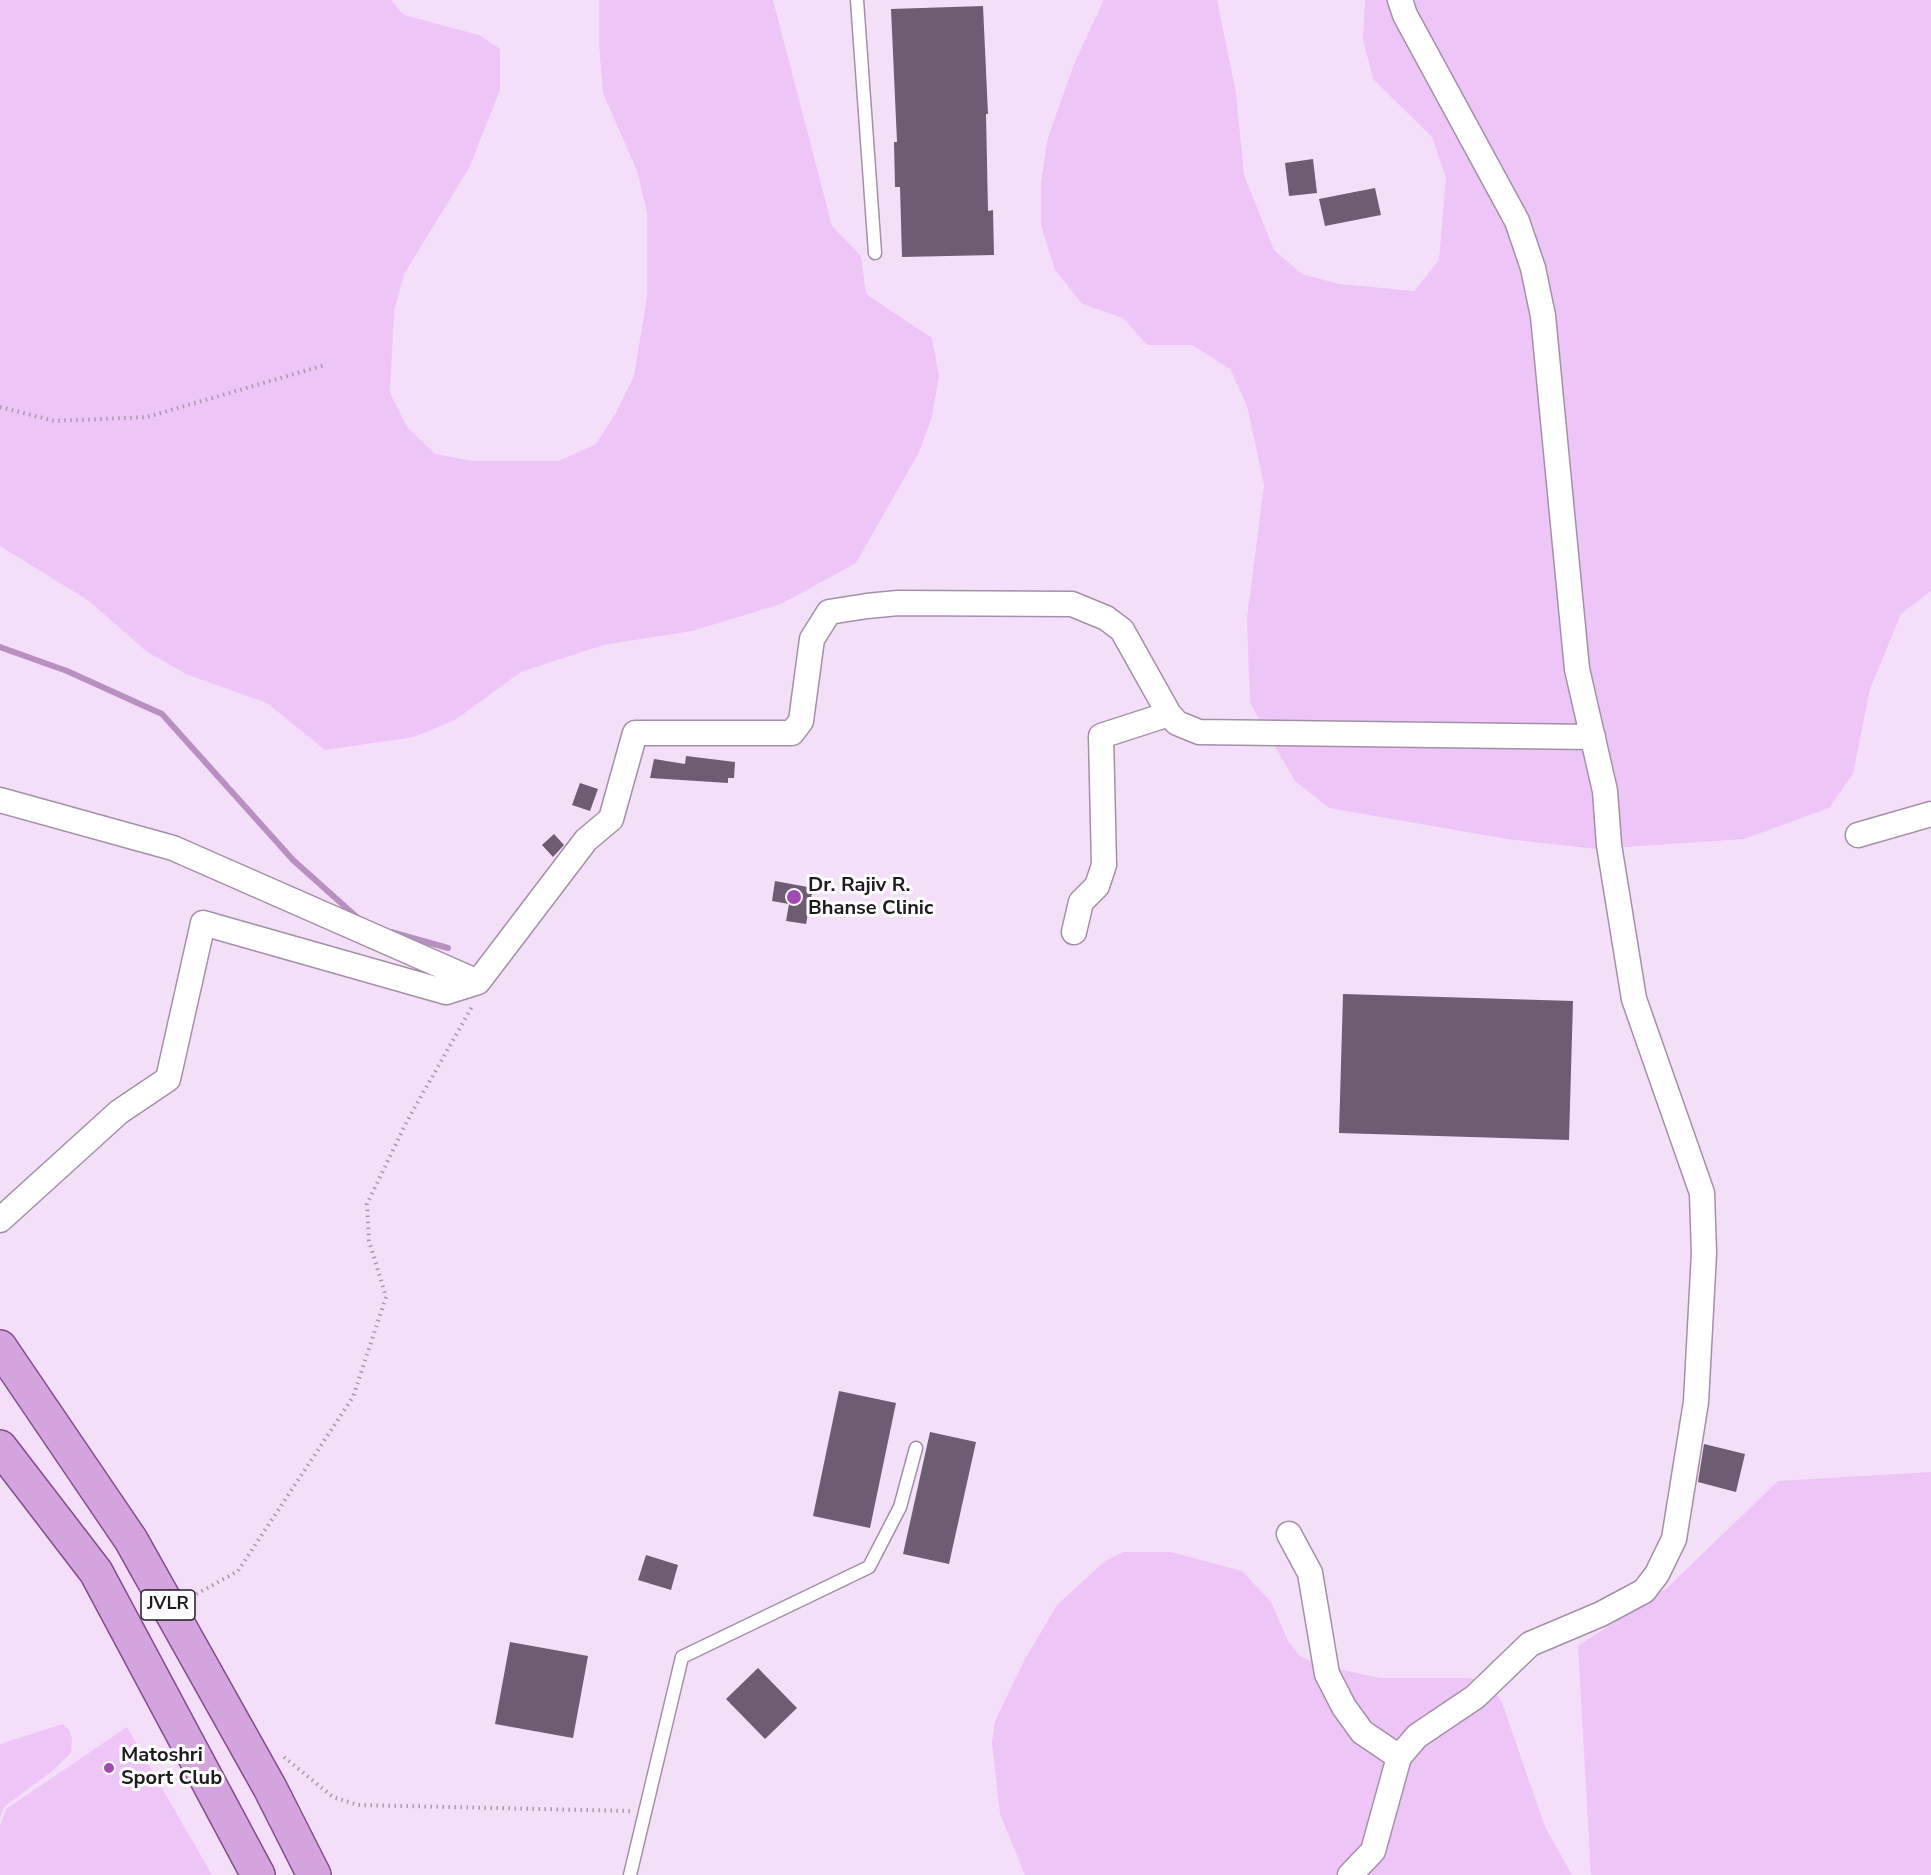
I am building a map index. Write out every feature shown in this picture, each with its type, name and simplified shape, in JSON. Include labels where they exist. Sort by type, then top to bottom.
[{"type":"main road","name":"JVLR","points":[[0,1347],[131,1540],[270,1788],[314,1875]]},
{"type":"main road","name":"JVLR","points":[[0,1447],[96,1572],[254,1874]]},
{"type":"street","points":[[1350,1875],[1373,1851],[1399,1757],[1417,1736],[1475,1697],[1530,1644],[1602,1614],[1644,1591],[1657,1574],[1674,1539],[1696,1402],[1704,1253],[1702,1193],[1634,999],[1610,845],[1605,791],[1577,669],[1543,316],[1533,268],[1518,221],[1405,15],[1400,0]]},
{"type":"street","points":[[0,1220],[119,1112],[168,1079],[203,923],[446,992],[478,982],[586,840],[611,819],[634,733],[792,733],[801,721],[812,639],[829,612],[898,603],[1072,604],[1106,618],[1122,630],[1169,714],[1177,723],[1199,732],[1593,737]]},
{"type":"street","points":[[1074,932],[1081,902],[1097,886],[1104,865],[1101,736],[1169,714]]},
{"type":"street","points":[[0,800],[173,848],[478,982]]},
{"type":"street","points":[[1858,835],[1931,814]]},
{"type":"street","points":[[1290,1534],[1310,1573],[1327,1674],[1344,1707],[1362,1732],[1399,1757]]},
{"type":"lane","points":[[856,0],[875,253]]},
{"type":"lane","points":[[630,1875],[682,1657],[869,1567],[900,1507],[916,1448]]},
{"type":"path","points":[[0,407],[55,421],[147,417],[325,365]]},
{"type":"path","points":[[170,1608],[238,1571],[352,1397],[386,1297],[369,1241],[367,1204],[407,1121],[473,1007],[478,982]]},
{"type":"path","points":[[281,1754],[333,1797],[358,1805],[645,1811]]},
{"type":"shaded area","points":[[0,0],[391,0],[404,15],[479,35],[500,49],[500,90],[469,168],[404,274],[394,311],[390,393],[407,427],[435,454],[473,461],[558,461],[596,444],[616,413],[634,376],[647,297],[647,212],[637,171],[603,93],[599,45],[599,0],[773,0],[832,226],[861,256],[866,294],[932,338],[939,376],[932,417],[918,454],[856,563],[781,604],[692,631],[603,645],[521,672],[455,720],[414,737],[325,750],[267,703],[188,675],[147,652],[89,601],[0,546]]},
{"type":"shaded area","points":[[1104,0],[1217,0],[1236,93],[1244,175],[1274,250],[1302,274],[1339,284],[1414,291],[1439,260],[1446,178],[1432,137],[1373,79],[1363,39],[1365,0],[1931,0],[1931,591],[1901,614],[1870,689],[1853,774],[1829,808],[1744,839],[1596,849],[1507,839],[1329,808],[1295,781],[1250,703],[1247,618],[1264,485],[1247,406],[1230,369],[1192,345],[1147,345],[1123,318],[1082,304],[1055,270],[1041,226],[1041,182],[1048,137],[1076,59]]},
{"type":"shaded area","points":[[1931,1472],[1931,1875],[1591,1875],[1578,1646],[1667,1588],[1778,1481]]},
{"type":"shaded area","points":[[1123,1552],[1171,1552],[1242,1571],[1271,1602],[1288,1641],[1300,1656],[1320,1665],[1380,1678],[1470,1678],[1490,1685],[1502,1702],[1545,1827],[1572,1875],[1025,1875],[1000,1814],[992,1743],[995,1721],[1024,1661],[1057,1605],[1105,1561]]},
{"type":"shaded area","points":[[63,1724],[70,1731],[72,1738],[71,1753],[51,1772],[4,1807],[0,1818],[0,1744]]},
{"type":"shaded area","name":"Matoshri Sport Club","points":[[127,1727],[212,1875],[0,1875],[0,1826],[6,1809]]},
{"type":"building","points":[[983,6],[988,114],[986,114],[988,211],[993,210],[994,255],[902,257],[900,187],[895,187],[894,142],[897,142],[891,9]]},
{"type":"building","points":[[1313,159],[1317,193],[1289,196],[1285,163]]},
{"type":"building","points":[[1375,188],[1381,215],[1325,226],[1319,199]]},
{"type":"building","points":[[686,756],[735,762],[734,778],[728,778],[728,783],[650,778],[654,759],[685,764]]},
{"type":"building","points":[[580,783],[598,789],[590,811],[572,805]]},
{"type":"building","points":[[554,834],[564,845],[553,857],[542,845]]},
{"type":"building","points":[[775,881],[813,888],[806,924],[786,921],[789,904],[772,901]]},
{"type":"building","points":[[1343,994],[1573,1001],[1569,1140],[1339,1133]]},
{"type":"building","points":[[839,1391],[896,1403],[870,1528],[813,1516]]},
{"type":"building","points":[[930,1432],[976,1442],[949,1564],[903,1554]]},
{"type":"building","points":[[1704,1444],[1745,1454],[1736,1492],[1698,1482]]},
{"type":"building","points":[[646,1555],[678,1565],[671,1590],[638,1580]]},
{"type":"building","points":[[510,1642],[588,1656],[573,1738],[495,1724]]},
{"type":"building","points":[[758,1668],[797,1708],[765,1739],[726,1699]]},
{"type":"waterway","points":[[0,647],[67,671],[162,714],[293,860],[360,920]]},
{"type":"waterway","points":[[391,932],[448,948]]},
{"type":"place","name":"Dr. Rajiv R. Bhanse Clinic","points":[[794,897]]},
{"type":"place","name":"Matoshri Sport Club","points":[[109,1768]]}]
